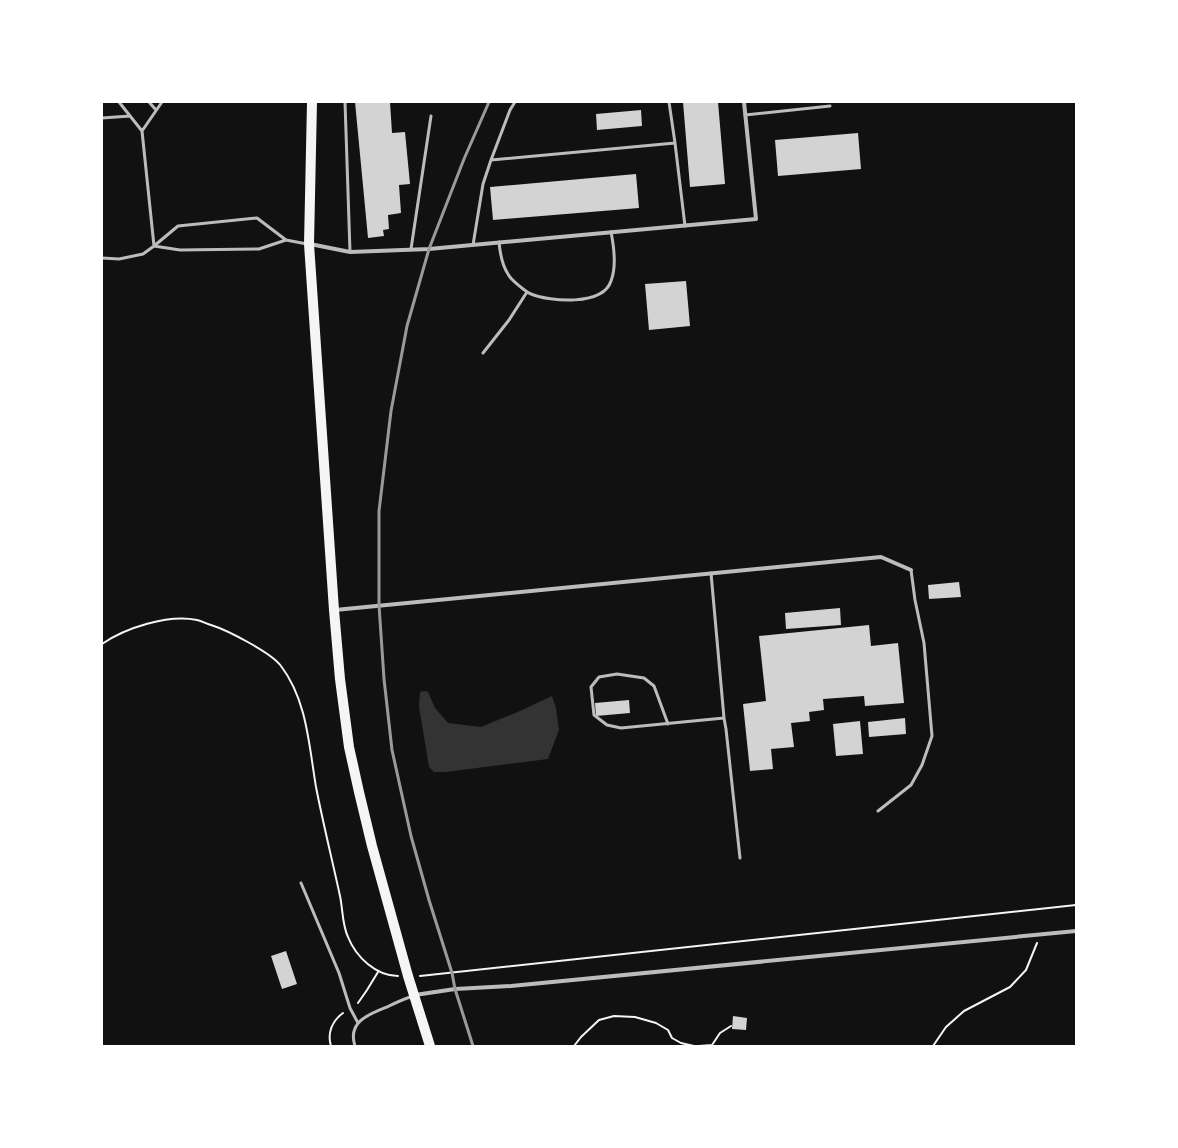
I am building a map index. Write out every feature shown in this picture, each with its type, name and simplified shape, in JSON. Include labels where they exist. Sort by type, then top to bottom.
[{"type":"main road","points":[[312,102],[309,244],[340,679],[349,747],[358,792],[414,995],[430,1046]]},
{"type":"street","points":[[309,244],[350,252],[411,249],[473,245],[756,219],[744,102]]},
{"type":"street","points":[[334,610],[881,557],[911,570]]},
{"type":"street","points":[[414,995],[455,989],[511,986],[1076,930]]},
{"type":"lane","points":[[119,102],[142,131],[154,246]]},
{"type":"lane","points":[[149,102],[156,110]]},
{"type":"lane","points":[[142,131],[162,102]]},
{"type":"lane","points":[[345,102],[350,252]]},
{"type":"lane","points":[[473,245],[483,184],[510,110],[515,102]]},
{"type":"lane","points":[[669,102],[685,226]]},
{"type":"lane","points":[[745,115],[830,106]]},
{"type":"lane","points":[[102,118],[130,116]]},
{"type":"lane","points":[[411,249],[431,116]]},
{"type":"lane","points":[[491,160],[675,143]]},
{"type":"lane","points":[[102,258],[119,259],[143,254],[178,226],[257,218],[286,240],[309,244]]},
{"type":"lane","points":[[499,242],[500,256],[508,275],[527,292],[556,300],[584,300],[604,291],[611,282],[614,269],[611,232]]},
{"type":"lane","points":[[154,246],[180,250],[260,249],[286,240]]},
{"type":"lane","points":[[483,353],[509,320],[527,292]]},
{"type":"lane","points":[[878,811],[911,785],[922,766],[932,736],[924,642],[915,600],[911,570]]},
{"type":"lane","points":[[711,573],[724,718],[740,858]]},
{"type":"lane","points":[[668,724],[654,686],[644,678],[617,674],[599,677],[591,687],[594,715],[607,725],[621,728],[668,724],[724,718]]},
{"type":"lane","points":[[301,884],[339,973],[350,1008],[358,1023]]},
{"type":"lane","points":[[355,1046],[353,1040],[358,1023],[367,1015],[414,995]]},
{"type":"path","points":[[102,644],[127,630],[153,622],[179,619],[196,620],[222,629],[267,654],[280,664],[291,679],[300,701],[348,939],[357,954],[368,965],[379,972],[393,976]]},
{"type":"path","points":[[421,976],[1076,905]]},
{"type":"path","points":[[933,1046],[946,1027],[964,1011],[1010,987],[1026,970],[1035,945],[1044,934]]},
{"type":"path","points":[[358,1003],[379,972]]},
{"type":"path","points":[[331,1046],[331,1028],[337,1017],[343,1013]]},
{"type":"path","points":[[574,1046],[599,1020],[614,1016],[635,1017],[656,1022],[668,1030],[672,1038],[681,1043],[694,1046]]},
{"type":"path","points":[[699,1046],[712,1046],[720,1033],[731,1026]]},
{"type":"shaded area","points":[[420,692],[428,692],[435,708],[448,723],[481,727],[552,696],[556,708],[559,730],[548,759],[446,772],[434,772],[429,767],[419,707]]},
{"type":"building","points":[[355,102],[390,102],[392,133],[405,132],[410,184],[399,185],[401,213],[388,215],[389,229],[383,230],[384,236],[368,238]]},
{"type":"building","points":[[683,102],[718,102],[725,184],[690,187]]},
{"type":"building","points":[[641,110],[642,126],[597,130],[596,114]]},
{"type":"building","points":[[858,133],[861,169],[778,176],[775,140]]},
{"type":"building","points":[[636,174],[639,208],[493,220],[490,187]]},
{"type":"building","points":[[686,281],[690,326],[649,330],[645,284]]},
{"type":"building","points":[[959,582],[961,597],[929,599],[928,585]]},
{"type":"building","points":[[840,608],[841,625],[786,629],[785,613]]},
{"type":"building","points":[[869,625],[871,646],[898,643],[904,703],[865,706],[864,696],[823,699],[824,710],[809,712],[810,721],[791,723],[794,747],[771,749],[773,769],[750,771],[743,704],[766,701],[759,636]]},
{"type":"building","points":[[629,700],[630,713],[596,716],[595,703]]},
{"type":"building","points":[[905,718],[906,734],[869,737],[868,722]]},
{"type":"building","points":[[860,721],[863,754],[836,756],[833,724]]},
{"type":"building","points":[[286,951],[297,984],[282,989],[271,956]]},
{"type":"building","points":[[733,1016],[747,1018],[746,1030],[732,1029]]},
{"type":"railway","points":[[473,1046],[411,836],[392,750],[384,679],[379,605],[379,511],[391,411],[407,326],[429,249],[464,159],[489,102]]}]
